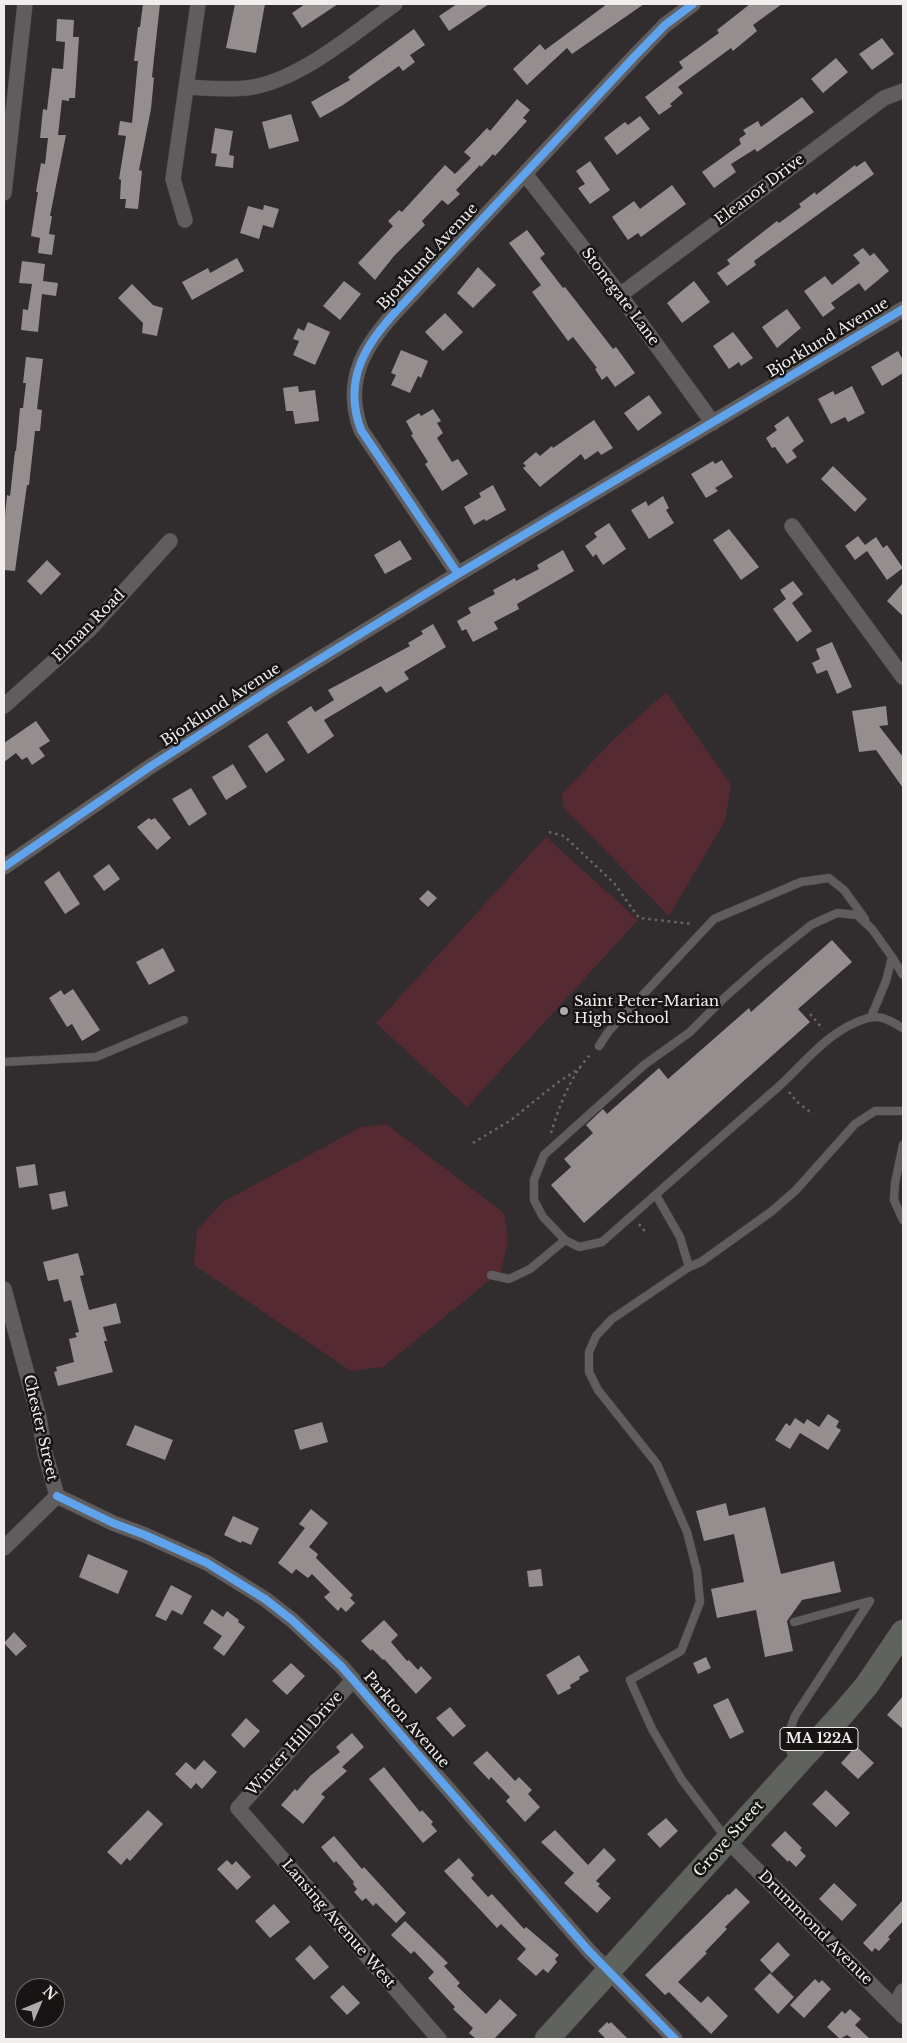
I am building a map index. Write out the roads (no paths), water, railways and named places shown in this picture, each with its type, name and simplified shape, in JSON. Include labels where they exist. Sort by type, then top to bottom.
[{"type":"main road","name":"Grove Street","points":[[547,2039],[867,1685],[903,1632]]},
{"type":"street","points":[[4,194],[25,4]]},
{"type":"street","points":[[185,220],[173,179],[198,4]]},
{"type":"street","points":[[186,86],[221,89],[249,88],[277,80],[318,59],[395,4]]},
{"type":"street","name":"Bjorklund Avenue","points":[[458,574],[362,430],[354,404],[356,377],[363,356],[376,332],[653,38],[693,4]]},
{"type":"street","name":"Eleanor Drive","points":[[620,295],[884,98],[903,91]]},
{"type":"street","name":"Stonegate Lane","points":[[525,174],[620,295],[713,424]]},
{"type":"street","name":"Bjorklund Avenue","points":[[4,867],[151,766],[274,686],[903,309]]},
{"type":"street","points":[[792,526],[903,677]]},
{"type":"street","name":"Elman Road","points":[[4,706],[90,629],[170,541]]},
{"type":"street","name":"Chester Street","points":[[4,1548],[57,1496],[45,1453],[39,1418],[5,1299]]},
{"type":"street","name":"Parkton Avenue","points":[[57,1496],[113,1523],[207,1563],[237,1580],[292,1620],[353,1680],[521,1874],[608,1971],[675,2039]]},
{"type":"street","name":"Winter Hill Drive","points":[[238,1808],[353,1680]]},
{"type":"street","name":"Lansing Avenue West","points":[[238,1808],[439,2039]]},
{"type":"street","name":"Drummond Avenue","points":[[727,1840],[899,2012]]},
{"type":"street","points":[[899,2012],[903,1992]]},
{"type":"lane","points":[[599,1046],[608,1032],[714,920],[801,882],[829,878],[844,890],[903,975]]},
{"type":"lane","points":[[872,928],[857,916],[837,913],[811,925],[760,966],[690,1032],[644,1065],[544,1155],[534,1180],[534,1200],[543,1217],[565,1240],[579,1247],[602,1242],[794,1072],[827,1040],[846,1027],[871,1017],[882,1017],[903,1028]]},
{"type":"lane","points":[[871,1017],[886,981],[892,957]]},
{"type":"lane","points":[[4,1062],[96,1057],[184,1020]]},
{"type":"lane","points":[[727,1840],[682,1780],[652,1729],[630,1680],[681,1650],[691,1630],[700,1602],[697,1571],[687,1532],[657,1464],[598,1390],[588,1372],[589,1352],[596,1336],[612,1319],[689,1267],[702,1262],[772,1211],[796,1190],[855,1124],[875,1111],[903,1111]]},
{"type":"lane","points":[[903,1145],[895,1183],[894,1200],[903,1220]]},
{"type":"lane","points":[[656,1195],[680,1237],[689,1267]]},
{"type":"lane","points":[[491,1275],[509,1279],[530,1269],[565,1240]]},
{"type":"lane","points":[[794,1622],[870,1601],[795,1716],[788,1731],[786,1740],[796,1765]]},
{"type":"place","name":"Saint Peter-Marian High School","points":[[564,1011]]}]
